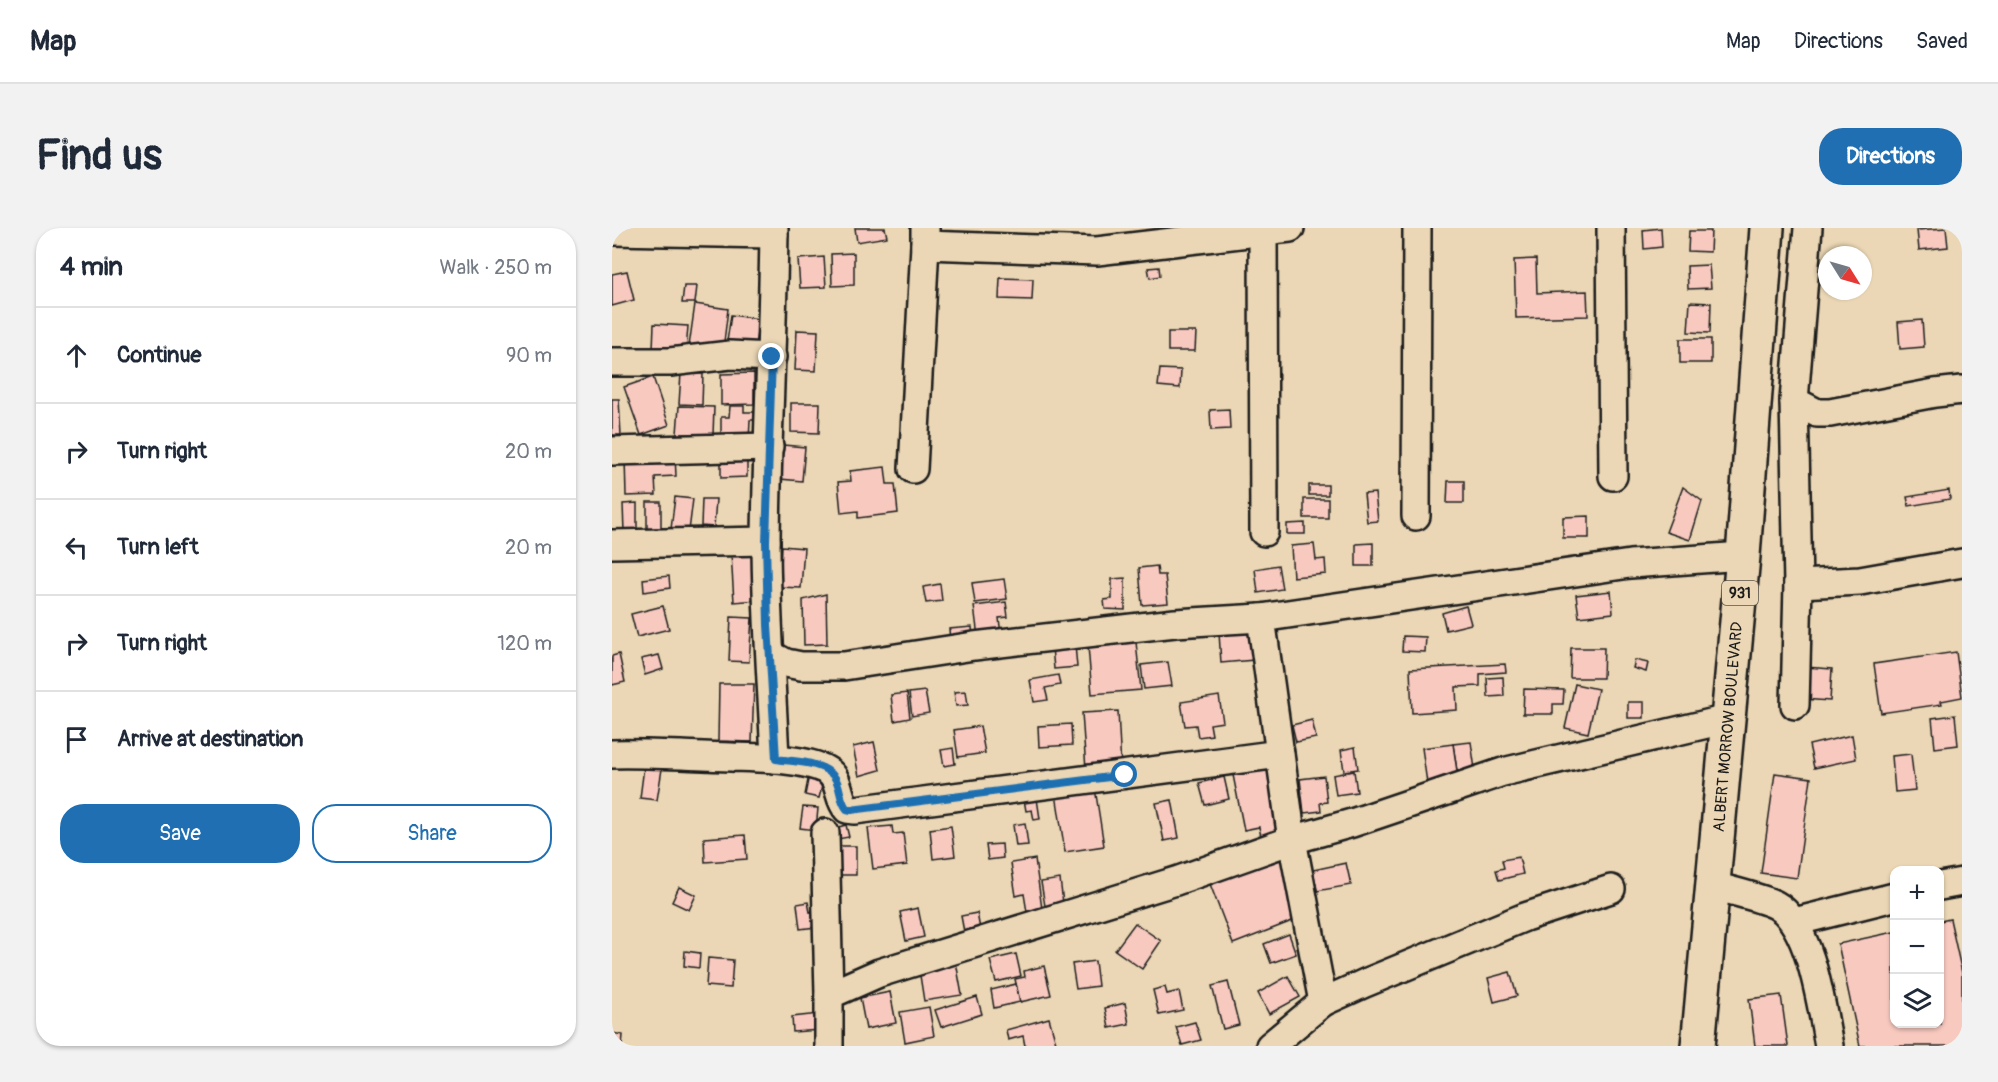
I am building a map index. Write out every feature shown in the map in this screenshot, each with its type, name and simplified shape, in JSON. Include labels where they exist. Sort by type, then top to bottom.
[{"type":"highway","name":"ALBERT MORROW BOULEVARD","points":[[1698,1046],[1743,556],[1767,228]]},
{"type":"street","points":[[913,469],[925,237],[1097,251],[1290,228]]},
{"type":"street","points":[[1416,516],[1417,228]]},
{"type":"street","points":[[1611,228],[1613,476]]},
{"type":"street","points":[[1795,705],[1798,584],[1794,401],[1808,228]]},
{"type":"street","points":[[612,231],[774,231],[766,542],[776,759]]},
{"type":"street","points":[[1263,231],[1264,532]]},
{"type":"street","points":[[612,362],[670,362],[730,355],[772,357]]},
{"type":"street","points":[[1794,401],[1817,413],[1830,413],[1962,390]]},
{"type":"street","points":[[612,451],[769,447]]},
{"type":"street","points":[[612,544],[766,542]]},
{"type":"street","points":[[771,655],[786,663],[801,666],[844,666],[974,646],[1175,622],[1261,618],[1630,564],[1743,556]]},
{"type":"street","points":[[1798,584],[1860,581],[1962,563]]},
{"type":"street","points":[[1261,618],[1292,840],[1323,1002]]},
{"type":"street","points":[[829,994],[879,973],[1176,881],[1292,840],[1352,823],[1503,772],[1728,719]]},
{"type":"street","points":[[612,754],[642,753],[776,759],[814,765],[828,770],[835,778],[843,804],[847,809],[855,810],[1280,754]]},
{"type":"street","points":[[825,833],[830,1046]]},
{"type":"street","points":[[1944,885],[1962,882]]},
{"type":"street","points":[[1714,886],[1777,906],[1794,922],[1804,940],[1830,1046]]},
{"type":"street","points":[[1270,1046],[1323,1002],[1525,917],[1611,889]]},
{"type":"street","points":[[1794,922],[1890,898]]},
{"type":"building","points":[[855,228],[885,228],[887,237],[857,242]]},
{"type":"building","points":[[1661,228],[1662,247],[1644,249],[1643,230]]},
{"type":"building","points":[[1946,228],[1948,247],[1919,250],[1917,230]]},
{"type":"building","points":[[1689,231],[1711,231],[1710,252],[1688,251]]},
{"type":"building","points":[[854,253],[854,285],[832,286],[831,254]]},
{"type":"building","points":[[824,257],[826,287],[800,288],[798,259]]},
{"type":"building","points":[[1536,259],[1537,293],[1587,291],[1588,316],[1516,318],[1514,260]]},
{"type":"building","points":[[1709,265],[1711,288],[1688,289],[1687,266]]},
{"type":"building","points":[[1159,267],[1160,276],[1150,278],[1148,268]]},
{"type":"building","points":[[627,271],[634,300],[612,306],[612,274]]},
{"type":"building","points":[[1000,278],[1033,279],[1032,300],[999,299]]},
{"type":"building","points":[[684,286],[697,286],[695,303],[682,303]]},
{"type":"building","points":[[1690,302],[1711,303],[1710,333],[1688,332]]},
{"type":"building","points":[[695,304],[728,309],[723,350],[689,346]]},
{"type":"building","points":[[731,315],[759,319],[754,352],[726,348]]},
{"type":"building","points":[[1922,320],[1924,347],[1900,349],[1898,322]]},
{"type":"building","points":[[654,324],[688,326],[686,351],[653,349]]},
{"type":"building","points":[[797,330],[818,331],[816,371],[795,370]]},
{"type":"building","points":[[1168,332],[1196,332],[1195,351],[1168,351]]},
{"type":"building","points":[[1680,339],[1711,339],[1711,363],[1680,363]]},
{"type":"building","points":[[1160,369],[1181,370],[1180,388],[1158,386]]},
{"type":"building","points":[[681,373],[703,374],[702,405],[679,404]]},
{"type":"building","points":[[754,373],[754,404],[721,405],[721,374]]},
{"type":"building","points":[[653,377],[669,425],[641,435],[624,387]]},
{"type":"building","points":[[612,399],[619,399],[621,435],[612,435]]},
{"type":"building","points":[[791,403],[820,403],[819,433],[791,432]]},
{"type":"building","points":[[679,406],[714,407],[713,435],[677,434]]},
{"type":"building","points":[[730,406],[744,406],[744,412],[761,412],[761,420],[750,420],[749,441],[721,441],[721,417],[729,417]]},
{"type":"building","points":[[1229,409],[1230,429],[1211,430],[1210,410]]},
{"type":"building","points":[[783,445],[805,447],[802,481],[780,479]]},
{"type":"building","points":[[721,454],[747,454],[747,477],[721,478]]},
{"type":"building","points":[[675,456],[676,476],[655,477],[656,495],[626,496],[625,458]]},
{"type":"building","points":[[885,467],[887,484],[895,484],[898,513],[858,518],[858,511],[841,513],[838,482],[851,481],[850,471]]},
{"type":"building","points":[[1448,481],[1464,481],[1464,503],[1447,503]]},
{"type":"building","points":[[1309,485],[1328,485],[1328,495],[1309,495]]},
{"type":"building","points":[[1683,487],[1702,501],[1690,540],[1666,532]]},
{"type":"building","points":[[1949,490],[1950,499],[1909,506],[1907,497]]},
{"type":"building","points":[[1375,493],[1378,521],[1367,522],[1364,494]]},
{"type":"building","points":[[675,497],[693,499],[689,531],[671,529]]},
{"type":"building","points":[[702,499],[716,499],[714,527],[701,526]]},
{"type":"building","points":[[1304,499],[1328,499],[1328,518],[1304,518]]},
{"type":"building","points":[[647,502],[661,502],[661,530],[647,530]]},
{"type":"building","points":[[637,503],[637,532],[624,532],[623,504]]},
{"type":"building","points":[[1589,516],[1589,538],[1563,538],[1563,517]]},
{"type":"building","points":[[1305,523],[1305,534],[1287,534],[1287,524]]},
{"type":"building","points":[[1373,543],[1373,566],[1356,566],[1356,544]]},
{"type":"building","points":[[1314,544],[1316,560],[1325,559],[1326,574],[1293,577],[1291,546]]},
{"type":"building","points":[[782,546],[804,548],[801,588],[780,587]]},
{"type":"building","points":[[755,551],[758,600],[734,602],[731,553]]},
{"type":"building","points":[[1278,565],[1282,589],[1258,593],[1255,569]]},
{"type":"building","points":[[1157,566],[1158,575],[1165,575],[1168,603],[1142,605],[1139,568]]},
{"type":"building","points":[[669,576],[670,588],[644,592],[643,579]]},
{"type":"building","points":[[1125,578],[1125,610],[1105,609],[1104,600],[1112,599],[1112,579]]},
{"type":"building","points":[[1004,579],[1007,599],[975,603],[972,583]]},
{"type":"building","points":[[940,584],[942,601],[926,603],[923,587]]},
{"type":"building","points":[[1611,591],[1613,613],[1579,617],[1576,595]]},
{"type":"building","points":[[826,594],[827,644],[804,645],[803,600]]},
{"type":"building","points":[[1006,602],[1008,617],[999,618],[1001,635],[978,637],[974,606]]},
{"type":"building","points":[[663,606],[669,629],[637,637],[631,614]]},
{"type":"building","points":[[1466,606],[1471,624],[1446,630],[1442,613]]},
{"type":"building","points":[[731,617],[752,618],[749,662],[729,661]]},
{"type":"building","points":[[972,627],[973,639],[950,641],[949,629]]},
{"type":"building","points":[[1252,631],[1254,660],[1221,663],[1219,633]]},
{"type":"building","points":[[1403,636],[1426,637],[1425,652],[1402,651]]},
{"type":"building","points":[[1136,642],[1141,690],[1092,694],[1088,646]]},
{"type":"building","points":[[1075,645],[1077,667],[1054,669],[1052,647]]},
{"type":"building","points":[[1571,648],[1604,648],[1603,678],[1570,678]]},
{"type":"building","points":[[1956,652],[1962,697],[1941,701],[1942,704],[1881,713],[1874,664]]},
{"type":"building","points":[[619,654],[625,682],[612,685],[612,656]]},
{"type":"building","points":[[659,655],[663,669],[645,675],[641,659]]},
{"type":"building","points":[[1635,660],[1648,663],[1646,672],[1633,668]]},
{"type":"building","points":[[1168,662],[1172,686],[1144,689],[1141,665]]},
{"type":"building","points":[[1505,664],[1506,672],[1480,674],[1480,686],[1456,687],[1457,710],[1412,713],[1410,669]]},
{"type":"building","points":[[1805,667],[1832,669],[1830,701],[1802,699]]},
{"type":"building","points":[[1058,675],[1060,685],[1045,688],[1048,700],[1034,702],[1030,680]]},
{"type":"building","points":[[1503,677],[1504,696],[1488,697],[1487,678]]},
{"type":"building","points":[[719,684],[754,684],[752,742],[718,741]]},
{"type":"building","points":[[1575,684],[1598,689],[1588,733],[1565,728]]},
{"type":"building","points":[[1524,689],[1564,690],[1563,704],[1553,704],[1553,714],[1523,714]]},
{"type":"building","points":[[925,691],[929,713],[912,716],[909,693]]},
{"type":"building","points":[[966,691],[968,705],[956,706],[954,692]]},
{"type":"building","points":[[907,693],[910,718],[894,721],[891,695]]},
{"type":"building","points":[[1219,696],[1223,722],[1210,724],[1212,735],[1198,737],[1196,725],[1185,726],[1181,702]]},
{"type":"building","points":[[1628,702],[1644,702],[1644,718],[1628,718]]},
{"type":"building","points":[[1118,711],[1121,768],[1086,770],[1082,713]]},
{"type":"building","points":[[1955,715],[1958,745],[1935,748],[1932,718]]},
{"type":"building","points":[[1312,720],[1316,738],[1296,742],[1292,725]]},
{"type":"building","points":[[1071,724],[1072,745],[1039,747],[1038,726]]},
{"type":"building","points":[[980,726],[985,753],[958,757],[954,730]]},
{"type":"building","points":[[1852,735],[1856,759],[1814,768],[1809,745]]},
{"type":"building","points":[[874,742],[880,770],[859,776],[853,747]]},
{"type":"building","points":[[1471,742],[1475,769],[1457,771],[1453,744]]},
{"type":"building","points":[[1453,744],[1458,778],[1428,790],[1422,748]]},
{"type":"building","points":[[1355,747],[1358,769],[1344,771],[1341,750]]},
{"type":"building","points":[[953,748],[955,764],[944,766],[941,750]]},
{"type":"building","points":[[1911,754],[1915,790],[1895,792],[1892,756]]},
{"type":"building","points":[[644,767],[662,769],[657,800],[640,798]]},
{"type":"building","points":[[1270,768],[1281,842],[1263,846],[1259,827],[1244,830],[1233,775]]},
{"type":"building","points":[[1354,771],[1357,792],[1336,795],[1333,775]]},
{"type":"building","points":[[1775,773],[1811,778],[1797,878],[1761,873]]},
{"type":"building","points":[[809,775],[824,778],[819,798],[805,795]]},
{"type":"building","points":[[1324,776],[1327,802],[1320,803],[1321,811],[1304,813],[1300,779]]},
{"type":"building","points":[[1224,777],[1229,799],[1205,805],[1199,783]]},
{"type":"building","points":[[1095,788],[1104,846],[1065,852],[1056,794]]},
{"type":"building","points":[[1036,792],[1040,819],[1034,820],[1032,810],[1026,811],[1023,794]]},
{"type":"building","points":[[1172,800],[1179,838],[1164,841],[1156,803]]},
{"type":"building","points":[[803,807],[818,808],[816,830],[800,828]]},
{"type":"building","points":[[1025,823],[1028,845],[1016,846],[1013,825]]},
{"type":"building","points":[[846,825],[849,837],[838,839],[835,828]]},
{"type":"building","points":[[892,826],[893,834],[903,833],[907,865],[873,869],[868,828]]},
{"type":"building","points":[[951,826],[955,856],[933,859],[930,829]]},
{"type":"building","points":[[745,835],[747,859],[705,862],[704,838]]},
{"type":"building","points":[[1002,844],[1003,858],[988,860],[986,845]]},
{"type":"building","points":[[832,846],[856,846],[856,875],[833,875]]},
{"type":"building","points":[[1282,856],[1305,916],[1233,944],[1210,884]]},
{"type":"building","points":[[1519,857],[1523,874],[1499,880],[1496,870],[1504,868],[1502,860]]},
{"type":"building","points":[[1035,859],[1042,909],[1027,912],[1024,894],[1016,896],[1011,863]]},
{"type":"building","points":[[1346,863],[1351,885],[1317,891],[1313,870]]},
{"type":"building","points":[[1060,879],[1063,903],[1045,906],[1041,882]]},
{"type":"building","points":[[679,887],[696,895],[689,910],[672,902]]},
{"type":"building","points":[[808,902],[810,912],[815,911],[816,927],[800,929],[797,904]]},
{"type":"building","points":[[918,908],[924,937],[906,941],[900,912]]},
{"type":"building","points":[[977,913],[980,929],[964,932],[961,916]]},
{"type":"building","points":[[1950,919],[1962,973],[1962,1046],[1860,1046],[1838,944],[1890,933],[1890,1028],[1944,1028],[1944,920]]},
{"type":"building","points":[[1135,923],[1161,941],[1142,969],[1115,950]]},
{"type":"building","points":[[1289,934],[1296,954],[1271,963],[1264,944]]},
{"type":"building","points":[[685,951],[700,953],[699,968],[684,966]]},
{"type":"building","points":[[1016,954],[1021,976],[996,982],[990,960]]},
{"type":"building","points":[[708,958],[733,960],[731,988],[706,986]]},
{"type":"building","points":[[1095,961],[1098,986],[1076,989],[1072,964]]},
{"type":"building","points":[[956,962],[962,995],[924,1001],[919,969]]},
{"type":"building","points":[[1044,966],[1051,995],[1020,1002],[1015,979],[1025,977],[1024,971]]},
{"type":"building","points":[[1510,972],[1517,996],[1494,1002],[1488,978]]},
{"type":"building","points":[[1288,976],[1300,997],[1269,1014],[1258,993]]},
{"type":"building","points":[[1228,982],[1239,1025],[1223,1029],[1212,986]]},
{"type":"building","points":[[1016,984],[1020,1002],[994,1008],[991,990]]},
{"type":"building","points":[[1165,987],[1167,994],[1179,991],[1183,1010],[1159,1015],[1153,990]]},
{"type":"building","points":[[890,992],[896,1023],[866,1029],[860,998]]},
{"type":"building","points":[[1781,995],[1788,1046],[1755,1046],[1749,999]]},
{"type":"building","points":[[977,997],[982,1014],[941,1027],[935,1010]]},
{"type":"building","points":[[1125,1003],[1129,1024],[1109,1028],[1105,1008]]},
{"type":"building","points":[[929,1007],[934,1036],[905,1042],[900,1012]]},
{"type":"building","points":[[819,1014],[820,1030],[793,1032],[792,1017]]},
{"type":"building","points":[[1049,1018],[1057,1046],[1025,1046],[1023,1036],[1008,1040],[1006,1030]]},
{"type":"building","points":[[1195,1022],[1201,1040],[1182,1045],[1176,1027]]},
{"type":"building","points":[[612,1033],[623,1035],[622,1046],[612,1046]]},
{"type":"route","points":[[772,357],[766,542],[768,625],[776,759],[814,765],[828,770],[835,778],[843,804],[851,810],[1125,775]]}]
